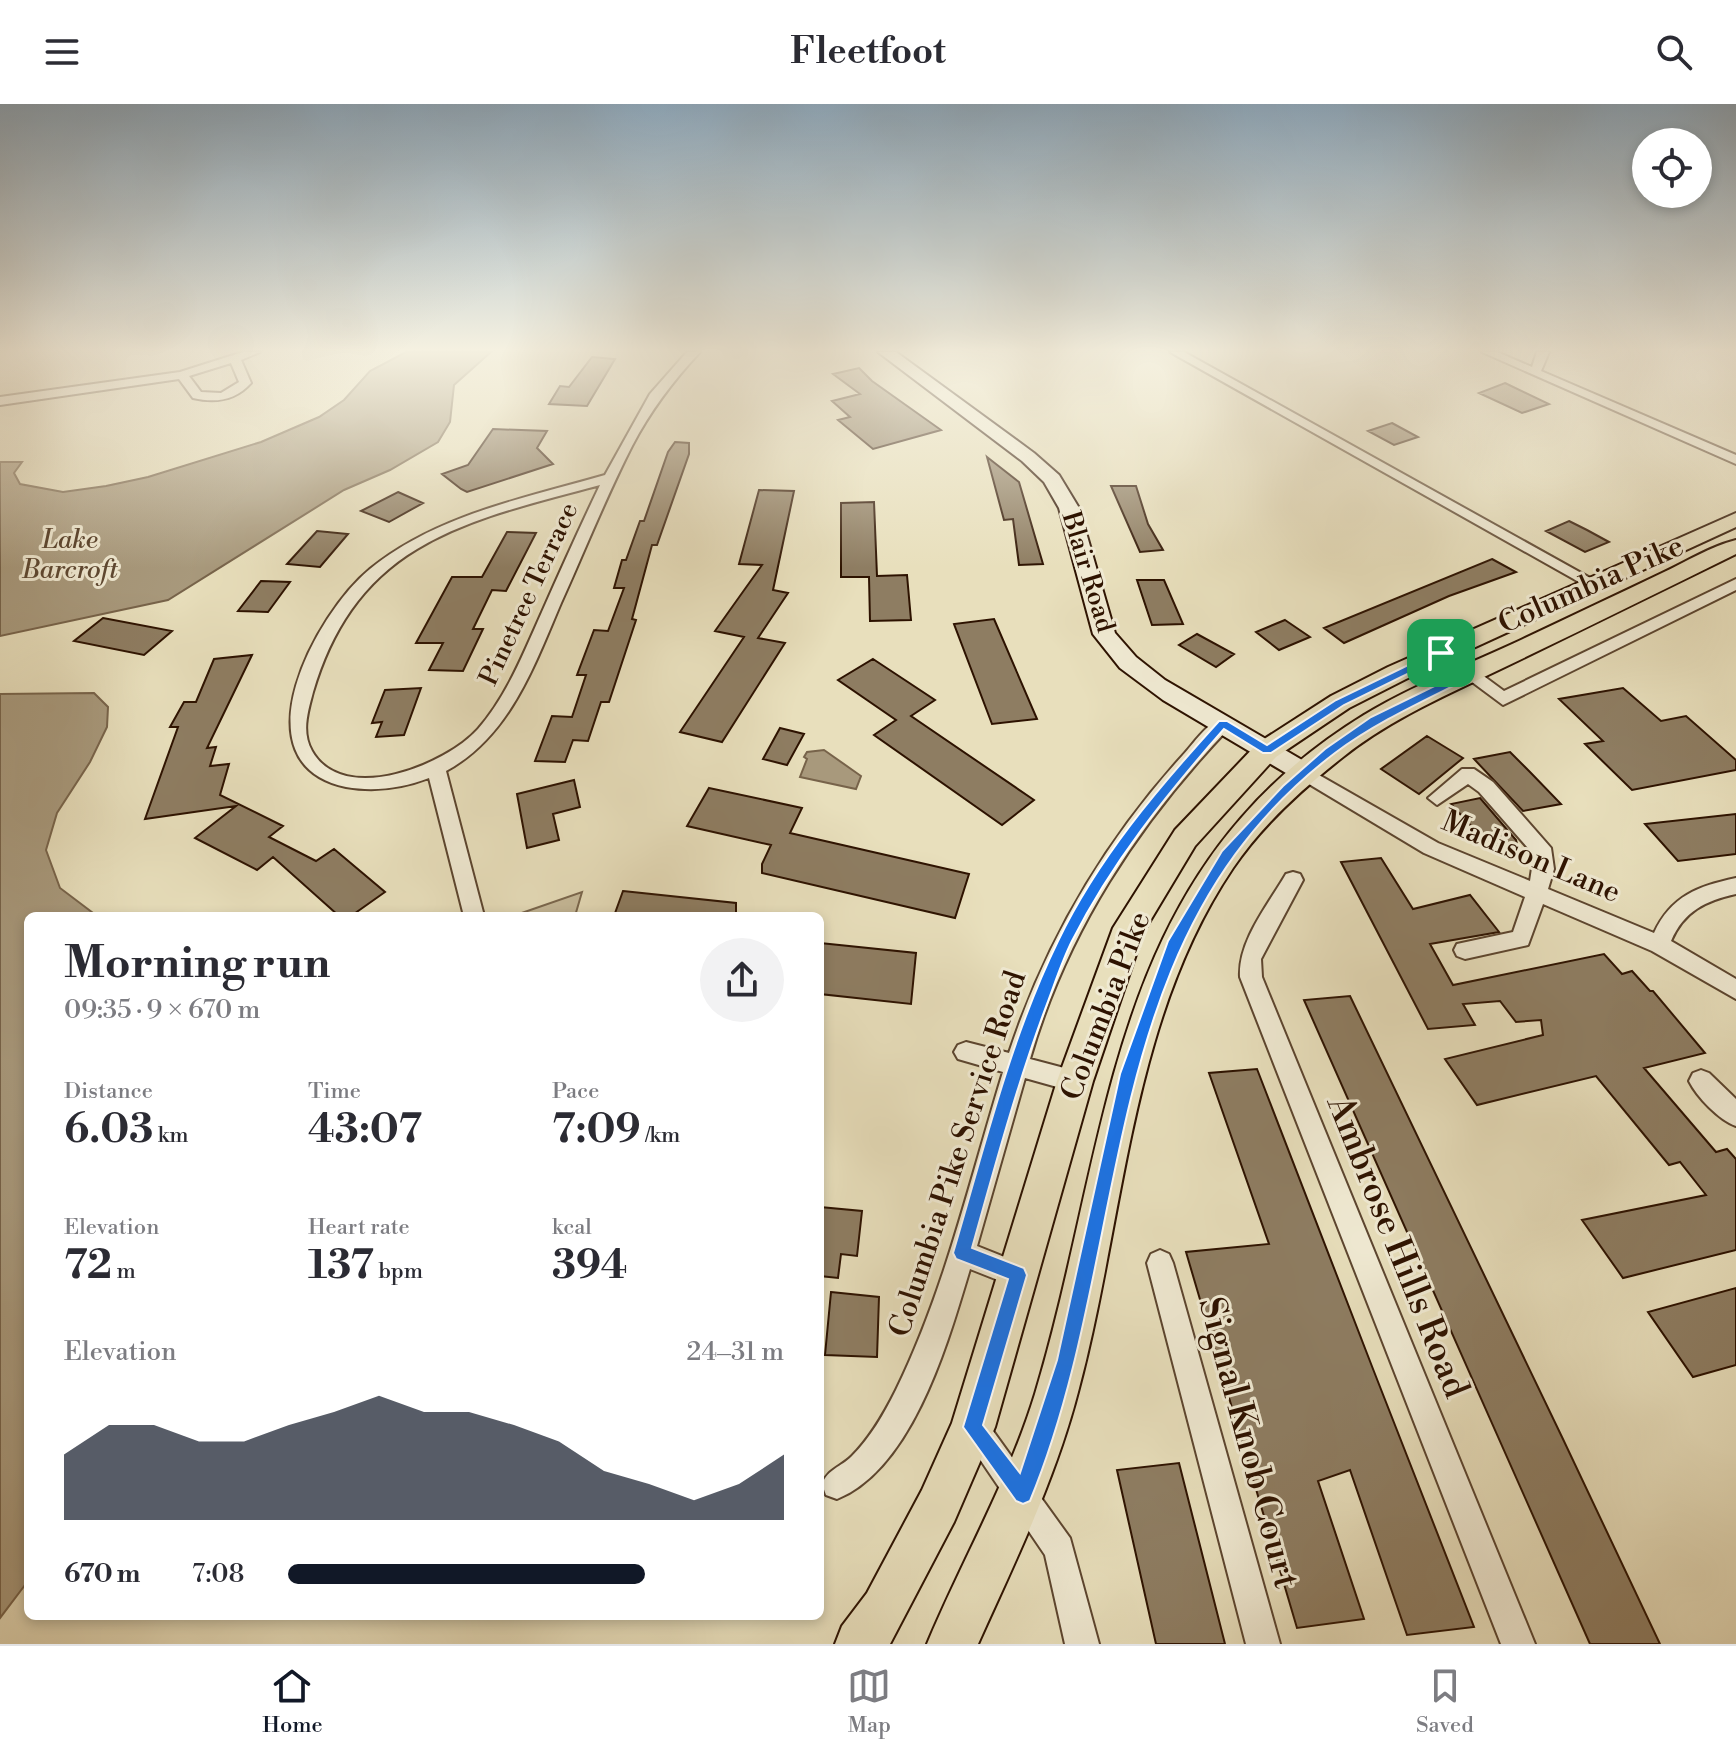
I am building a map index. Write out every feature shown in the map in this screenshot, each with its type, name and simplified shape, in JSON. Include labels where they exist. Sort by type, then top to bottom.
[{"type":"main road","name":"Columbia Pike","points":[[860,1644],[884,1610],[938,1506],[973,1427],[1075,1081],[1129,928],[1185,838],[1267,750],[1340,702],[1736,519]]},
{"type":"main road","name":"Columbia Pike","points":[[952,1644],[1023,1494],[1066,1360],[1127,1074],[1173,945],[1227,854],[1305,773],[1330,751],[1375,720],[1736,546]]},
{"type":"street","name":"Pinetree Terrace","points":[[610,478],[477,518],[421,541],[358,586],[329,624],[316,652],[297,719],[302,752],[312,765],[336,778],[369,783],[397,780],[436,768],[469,748],[484,733],[531,655],[610,478],[640,424]]},
{"type":"street","name":"Blair Road","points":[[984,424],[1052,479],[1069,508],[1104,634],[1115,651],[1152,683],[1305,773]]},
{"type":"street","points":[[1305,424],[1593,584]]},
{"type":"street","points":[[1653,424],[1736,460]]},
{"type":"street","points":[[1441,653],[1503,699],[1736,584]]},
{"type":"street","name":"Columbia Pike Service Road","points":[[837,1484],[860,1470],[870,1458],[907,1400],[945,1311],[1016,1066],[1063,944],[1094,888],[1171,781],[1223,724]]},
{"type":"street","points":[[436,768],[473,912]]},
{"type":"street","name":"Madison Lane","points":[[1305,773],[1431,848],[1659,945],[1736,990]]},
{"type":"street","points":[[1437,798],[1468,774],[1486,787],[1544,853],[1544,869],[1521,939],[1465,950]]},
{"type":"street","name":"Ambrose Hills Road","points":[[1293,880],[1250,959],[1255,991],[1518,1644]]},
{"type":"street","points":[[1659,945],[1668,923],[1684,903],[1698,894],[1736,886]]},
{"type":"street","points":[[966,1052],[1075,1081]]},
{"type":"street","points":[[1701,1081],[1736,1115]]},
{"type":"street","points":[[962,1253],[1018,1275]]},
{"type":"street","name":"Signal Knob Court","points":[[1160,1263],[1263,1644]]},
{"type":"street","points":[[973,1427],[1059,1549],[1082,1644]]},
{"type":"shaded area","points":[[582,892],[576,912],[524,912]]},
{"type":"water","name":"Lake Barcroft","points":[[303,424],[449,424],[438,442],[390,470],[344,490],[168,600],[0,636],[0,462],[22,462],[14,473],[20,484],[63,492],[148,477],[261,442]]},
{"type":"water","points":[[94,693],[108,707],[107,727],[90,762],[57,813],[46,850],[60,888],[92,912],[24,912],[24,1586],[0,1618],[0,694]]},
{"type":"water","points":[[824,750],[861,776],[856,789],[800,777],[807,752]]},
{"type":"building","points":[[843,424],[932,424],[941,430],[873,449]]},
{"type":"building","points":[[1394,424],[1418,437],[1394,445],[1368,431]]},
{"type":"building","points":[[493,429],[547,431],[537,448],[553,464],[467,492],[442,474],[468,465]]},
{"type":"building","points":[[675,442],[689,443],[689,454],[657,545],[652,545],[632,619],[636,620],[609,702],[601,702],[588,741],[573,740],[565,762],[535,761],[552,716],[572,717],[586,675],[577,675],[594,630],[608,631],[624,588],[614,588],[622,560],[626,560],[640,521],[644,521],[668,452]]},
{"type":"building","points":[[987,457],[1019,482],[1043,564],[1019,565],[1013,519],[1004,520]]},
{"type":"building","points":[[1111,486],[1136,486],[1148,524],[1163,550],[1140,552]]},
{"type":"building","points":[[759,490],[794,491],[773,590],[788,593],[758,638],[785,643],[722,742],[680,732],[744,637],[715,631],[762,565],[739,564]]},
{"type":"building","points":[[398,492],[423,503],[389,522],[361,511]]},
{"type":"building","points":[[874,502],[877,576],[907,575],[911,620],[870,621],[869,577],[841,577],[841,503]]},
{"type":"building","points":[[1569,521],[1609,542],[1585,552],[1546,531]]},
{"type":"building","points":[[317,531],[348,534],[320,567],[287,564]]},
{"type":"building","points":[[507,532],[536,533],[506,591],[492,590],[473,629],[483,629],[463,671],[429,670],[443,643],[416,643],[452,577],[482,577]]},
{"type":"building","points":[[1492,559],[1516,572],[1449,596],[1344,643],[1324,628]]},
{"type":"building","points":[[1137,580],[1164,580],[1183,624],[1152,625]]},
{"type":"building","points":[[261,581],[290,582],[268,612],[238,611]]},
{"type":"building","points":[[103,618],[172,631],[144,655],[74,641]]},
{"type":"building","points":[[994,619],[1037,719],[992,724],[954,624]]},
{"type":"building","points":[[1285,620],[1310,637],[1279,650],[1256,632]]},
{"type":"building","points":[[1197,634],[1234,654],[1216,667],[1179,645]]},
{"type":"building","points":[[252,655],[207,748],[216,747],[210,766],[229,764],[220,795],[283,826],[269,837],[316,861],[334,849],[385,892],[357,912],[335,912],[273,857],[257,870],[195,838],[236,806],[145,819],[178,727],[170,727],[184,702],[196,702],[214,659]]},
{"type":"building","points":[[873,659],[935,700],[911,716],[1034,800],[1002,825],[874,735],[896,720],[838,680]]},
{"type":"building","points":[[421,688],[404,735],[376,737],[382,722],[372,723],[385,690]]},
{"type":"building","points":[[1623,688],[1661,721],[1686,716],[1736,760],[1736,770],[1632,790],[1585,744],[1603,741],[1559,699]]},
{"type":"building","points":[[780,728],[804,734],[787,765],[763,759]]},
{"type":"building","points":[[1427,736],[1463,758],[1419,794],[1381,769]]},
{"type":"building","points":[[1510,752],[1561,804],[1523,811],[1474,759]]},
{"type":"building","points":[[574,780],[580,807],[553,814],[559,840],[527,848],[517,794]]},
{"type":"building","points":[[709,788],[802,808],[790,833],[969,874],[955,918],[762,873],[762,864],[771,845],[687,826]]},
{"type":"building","points":[[1480,798],[1517,844],[1493,850],[1451,804]]},
{"type":"building","points":[[1736,814],[1736,854],[1678,861],[1645,824]]},
{"type":"building","points":[[1381,858],[1413,909],[1470,895],[1499,932],[1430,944],[1453,985],[1604,954],[1622,974],[1632,971],[1653,991],[1705,1053],[1644,1068],[1716,1152],[1727,1149],[1736,1159],[1736,1250],[1623,1278],[1582,1220],[1706,1195],[1680,1162],[1669,1165],[1596,1076],[1477,1105],[1445,1059],[1543,1035],[1541,1020],[1516,1022],[1500,1001],[1463,1004],[1475,1025],[1428,1029],[1341,862]]},
{"type":"building","points":[[623,891],[736,903],[736,912],[615,912]]},
{"type":"building","points":[[824,943],[916,953],[911,1004],[824,994]]},
{"type":"building","points":[[1350,996],[1660,1644],[1590,1644],[1304,1000]]},
{"type":"building","points":[[1257,1069],[1474,1627],[1407,1635],[1350,1470],[1318,1481],[1364,1619],[1297,1628],[1186,1252],[1269,1244],[1209,1073]]},
{"type":"building","points":[[824,1207],[862,1211],[857,1256],[841,1254],[838,1278],[824,1276]]},
{"type":"building","points":[[1736,1288],[1736,1365],[1693,1377],[1648,1312]]},
{"type":"building","points":[[831,1292],[879,1297],[877,1357],[825,1355]]},
{"type":"building","points":[[1179,1463],[1225,1644],[1156,1644],[1117,1470]]},
{"type":"route","points":[[1441,653],[1469,674],[1375,720],[1330,751],[1287,789],[1227,854],[1173,945],[1127,1074],[1066,1360],[1023,1494],[973,1427],[1018,1275],[962,1253],[1016,1066],[1063,944],[1128,836],[1171,781],[1223,724],[1267,750],[1340,702],[1441,653]]}]
